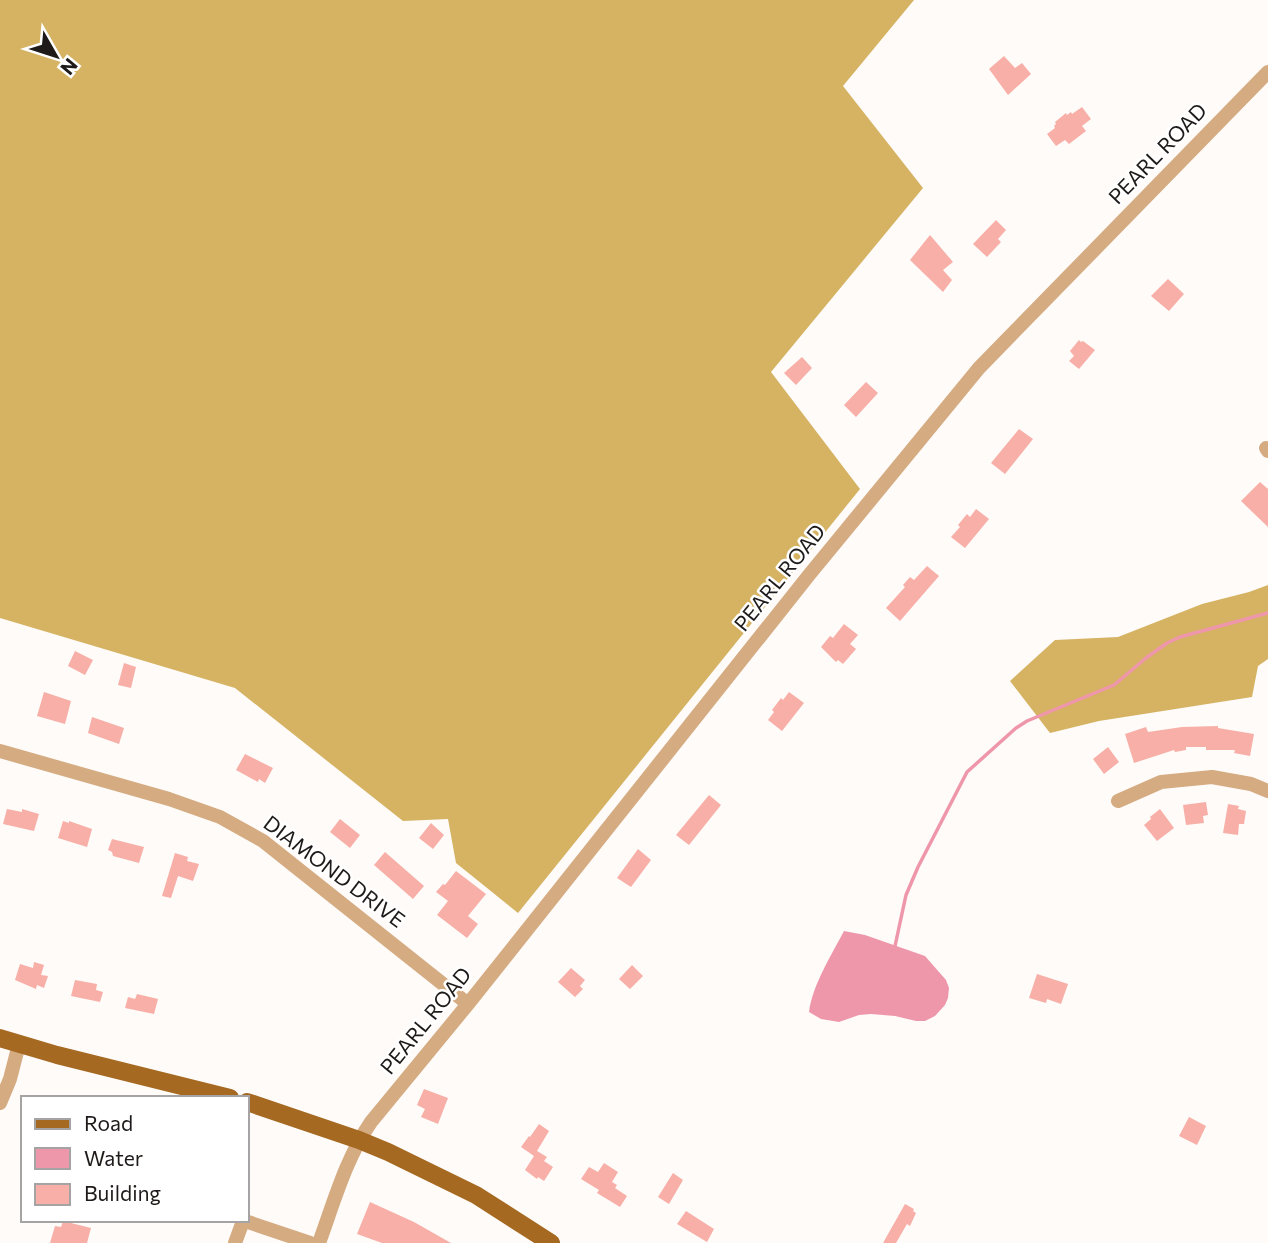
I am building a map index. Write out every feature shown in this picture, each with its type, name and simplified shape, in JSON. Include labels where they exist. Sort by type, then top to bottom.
[{"type":"main road","points":[[0,1038],[222,1096]]},
{"type":"main road","points":[[248,1102],[388,1152],[475,1195],[551,1243]]},
{"type":"street","name":"PEARL ROAD","points":[[319,1243],[350,1157],[371,1122],[809,575],[979,368],[1268,72]]},
{"type":"street","name":"DIAMOND DRIVE","points":[[0,751],[169,799],[220,817],[264,841],[468,1004]]},
{"type":"street","points":[[1118,801],[1161,782],[1212,777],[1251,784],[1268,791]]},
{"type":"street","points":[[0,1103],[10,1079],[19,1044]]},
{"type":"street","points":[[235,1243],[243,1222]]},
{"type":"street","points":[[246,1222],[310,1243]]},
{"type":"shaded area","points":[[0,0],[914,0],[843,86],[923,188],[771,372],[860,489],[518,913],[456,863],[448,819],[403,821],[235,688],[0,618]]},
{"type":"shaded area","points":[[1268,585],[1268,659],[1258,666],[1252,697],[1099,721],[1050,733],[1010,681],[1055,640],[1118,637],[1202,604]]},
{"type":"water","points":[[844,931],[865,935],[925,956],[946,980],[949,988],[945,1005],[935,1016],[925,1021],[871,1014],[839,1022],[821,1019],[809,1012],[818,981]]},
{"type":"building","points":[[1004,56],[1015,68],[1022,63],[1031,74],[1008,95],[989,69]]},
{"type":"building","points":[[1082,107],[1091,119],[1082,126],[1086,131],[1069,144],[1065,140],[1056,146],[1047,134],[1055,128],[1055,122],[1066,113],[1072,114]]},
{"type":"building","points":[[996,220],[1006,230],[998,239],[1001,242],[987,257],[973,244]]},
{"type":"building","points":[[930,235],[953,262],[943,270],[952,280],[943,292],[910,260]]},
{"type":"building","points":[[1168,279],[1184,294],[1169,311],[1151,296]]},
{"type":"building","points":[[1079,340],[1095,350],[1079,369],[1069,361],[1074,356],[1070,351]]},
{"type":"building","points":[[802,357],[812,368],[796,385],[784,373]]},
{"type":"building","points":[[866,382],[878,393],[856,417],[844,405]]},
{"type":"building","points":[[1019,429],[1033,439],[1005,474],[991,463]]},
{"type":"building","points":[[1260,482],[1268,489],[1268,527],[1241,501]]},
{"type":"building","points":[[976,509],[989,519],[965,548],[951,537],[967,514],[970,517]]},
{"type":"building","points":[[927,566],[939,576],[900,621],[886,608],[905,587],[903,585],[910,577],[914,580]]},
{"type":"building","points":[[844,624],[858,635],[850,644],[856,649],[843,664],[838,660],[836,662],[821,647],[830,636],[833,638]]},
{"type":"building","points":[[75,651],[93,660],[85,675],[68,666]]},
{"type":"building","points":[[124,663],[136,667],[131,688],[118,685]]},
{"type":"building","points":[[44,692],[71,701],[65,724],[37,716]]},
{"type":"building","points":[[789,692],[804,703],[782,731],[768,720],[781,698],[783,700]]},
{"type":"building","points":[[92,717],[124,728],[119,744],[88,733]]},
{"type":"building","points":[[1218,726],[1254,734],[1250,756],[1234,753],[1235,750],[1186,747],[1186,750],[1174,750],[1134,763],[1125,734],[1146,727],[1148,732]]},
{"type":"building","points":[[1108,747],[1119,762],[1104,774],[1093,759]]},
{"type":"building","points":[[245,754],[273,768],[265,783],[236,770]]},
{"type":"building","points":[[709,795],[721,805],[689,845],[676,835]]},
{"type":"building","points":[[1206,802],[1208,815],[1203,816],[1204,823],[1186,825],[1183,805]]},
{"type":"building","points":[[1228,804],[1239,806],[1238,809],[1246,811],[1244,824],[1239,824],[1238,835],[1223,833]]},
{"type":"building","points":[[7,809],[22,812],[22,809],[39,814],[34,831],[3,824]]},
{"type":"building","points":[[1160,809],[1174,828],[1157,841],[1144,825]]},
{"type":"building","points":[[340,819],[360,835],[350,848],[330,832]]},
{"type":"building","points":[[63,821],[92,829],[87,847],[58,838]]},
{"type":"building","points":[[431,823],[444,835],[433,849],[419,838]]},
{"type":"building","points":[[112,839],[144,847],[139,863],[113,856],[108,850]]},
{"type":"building","points":[[638,849],[651,860],[631,887],[617,878]]},
{"type":"building","points":[[385,852],[424,886],[413,899],[374,865]]},
{"type":"building","points":[[175,853],[188,857],[187,861],[199,864],[193,881],[178,876],[171,898],[162,896]]},
{"type":"building","points":[[456,871],[486,894],[468,916],[478,924],[467,938],[437,915],[448,901],[436,892]]},
{"type":"building","points":[[34,962],[44,965],[41,975],[48,976],[44,988],[37,985],[36,989],[15,980],[20,964],[33,968]]},
{"type":"building","points":[[632,965],[643,976],[630,989],[619,979]]},
{"type":"building","points":[[571,968],[585,980],[580,986],[583,989],[575,997],[558,982]]},
{"type":"building","points":[[1037,974],[1068,984],[1061,1004],[1047,999],[1046,1003],[1029,998]]},
{"type":"building","points":[[75,980],[97,984],[96,990],[103,992],[100,1002],[71,996]]},
{"type":"building","points":[[137,994],[158,999],[154,1014],[125,1008],[128,997],[135,999]]},
{"type":"building","points":[[424,1089],[448,1098],[438,1124],[421,1117],[425,1109],[417,1105]]},
{"type":"building","points":[[1189,1117],[1206,1126],[1197,1145],[1179,1136]]},
{"type":"building","points":[[539,1124],[549,1131],[537,1151],[547,1157],[544,1161],[553,1167],[544,1181],[525,1170],[534,1156],[521,1147]]},
{"type":"building","points":[[604,1163],[618,1172],[612,1182],[617,1185],[615,1188],[627,1196],[620,1207],[581,1179],[589,1167],[598,1172]]},
{"type":"building","points":[[673,1173],[683,1180],[669,1204],[658,1197]]},
{"type":"building","points":[[370,1202],[451,1243],[382,1243],[357,1234]]},
{"type":"building","points":[[905,1204],[916,1213],[910,1226],[907,1224],[896,1243],[883,1243]]},
{"type":"building","points":[[686,1211],[714,1229],[707,1242],[677,1224]]},
{"type":"building","points":[[63,1222],[67,1222],[91,1228],[87,1243],[50,1243],[55,1226],[61,1227]]},
{"type":"waterway","points":[[895,946],[906,895],[967,772],[1016,728],[1114,685],[1146,658],[1180,637],[1268,613]]}]
